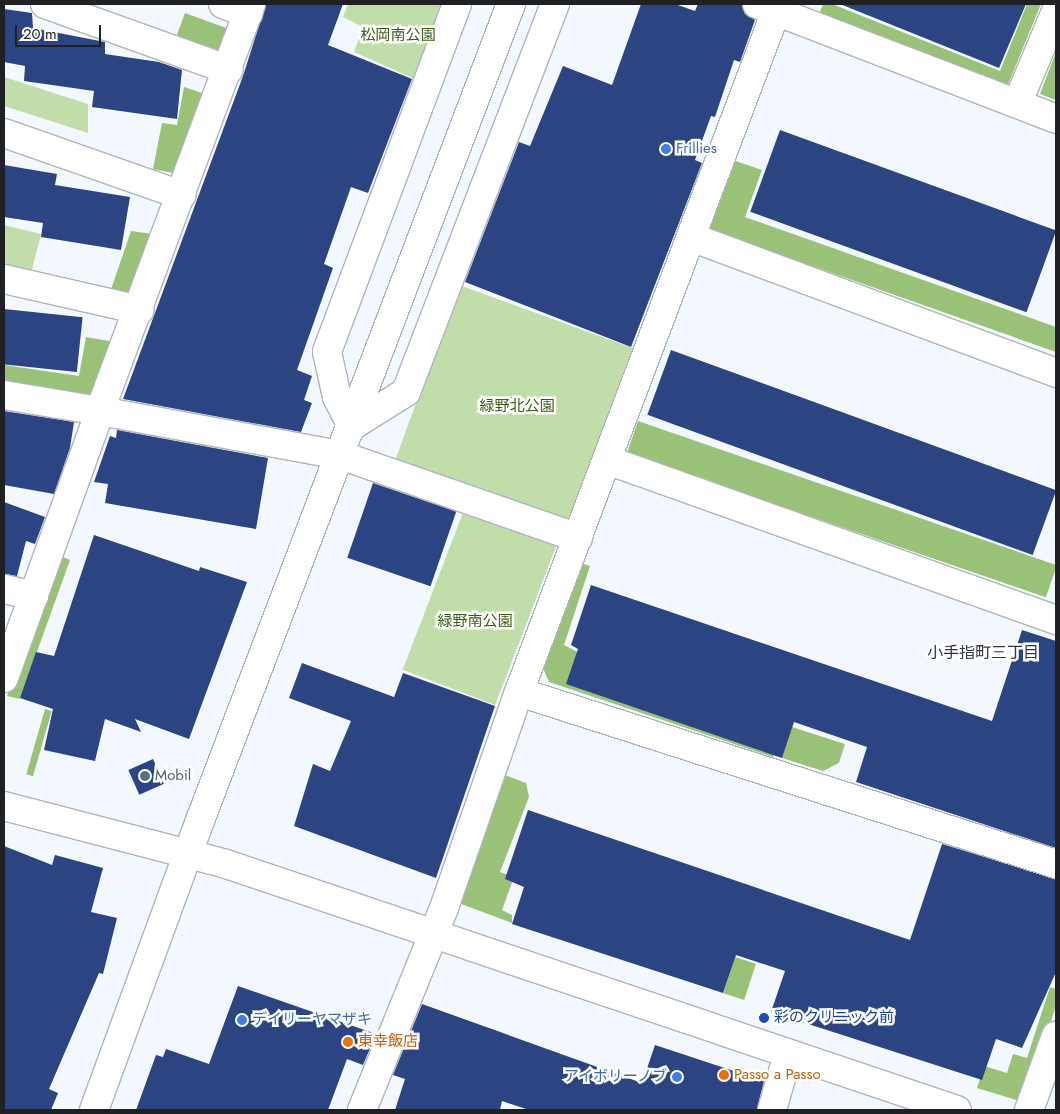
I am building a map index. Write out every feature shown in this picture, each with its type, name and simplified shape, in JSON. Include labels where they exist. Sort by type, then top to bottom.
[{"type":"street","points":[[45,4],[228,70]]},
{"type":"street","points":[[352,426],[337,397],[327,352],[457,4]]},
{"type":"street","points":[[94,1110],[511,4]]},
{"type":"street","points":[[352,426],[406,392],[555,4]]},
{"type":"street","points":[[4,678],[100,411],[140,310],[228,70],[240,7]]},
{"type":"street","points":[[362,1110],[433,934],[519,692],[691,237],[766,8],[1056,119]]},
{"type":"street","points":[[1017,104],[1056,10]]},
{"type":"street","points":[[4,133],[181,195]]},
{"type":"street","points":[[691,237],[1056,373]]},
{"type":"street","points":[[4,280],[140,310]]},
{"type":"street","points":[[4,395],[340,455],[578,538]]},
{"type":"street","points":[[607,460],[1056,620]]},
{"type":"street","points":[[4,589],[34,596]]},
{"type":"street","points":[[519,692],[1056,864]]},
{"type":"street","points":[[4,806],[190,854],[957,1110]]},
{"type":"street","points":[[1029,1110],[1056,1036]]},
{"type":"street","points":[[772,1110],[796,1056]]},
{"type":"street","points":[[787,1110],[796,1056]]},
{"type":"green space","name":"松岡南公園","points":[[348,4],[445,4],[417,80],[354,52],[363,27],[343,17]]},
{"type":"green space","points":[[823,4],[832,4],[1000,71],[1027,4],[1041,4],[1007,87],[820,12]]},
{"type":"green space","points":[[185,13],[229,29],[218,59],[174,43]]},
{"type":"green space","points":[[1056,52],[1056,100],[1040,94]]},
{"type":"green space","points":[[4,77],[88,104],[88,133],[4,106]]},
{"type":"green space","points":[[184,87],[208,95],[178,174],[153,169],[162,123],[177,125]]},
{"type":"green space","points":[[727,158],[762,170],[745,217],[1056,327],[1056,352],[702,227]]},
{"type":"green space","points":[[4,225],[41,234],[31,273],[4,267]]},
{"type":"green space","points":[[131,231],[153,234],[131,300],[108,298]]},
{"type":"green space","name":"緑野北公園","points":[[459,285],[641,351],[577,529],[394,463]]},
{"type":"green space","points":[[86,337],[115,342],[95,397],[4,382],[4,365],[79,376]]},
{"type":"green space","points":[[638,421],[1056,565],[1046,597],[627,453]]},
{"type":"green space","name":"緑野南公園","points":[[464,510],[556,545],[495,705],[403,670]]},
{"type":"green space","points":[[60,556],[70,560],[20,699],[7,696]]},
{"type":"green space","points":[[578,562],[590,566],[564,645],[774,753],[773,757],[549,682],[543,668]]},
{"type":"green space","points":[[45,709],[52,711],[33,776],[26,774]]},
{"type":"green space","points":[[792,727],[845,744],[839,763],[823,771],[782,758]]},
{"type":"green space","points":[[505,775],[526,783],[529,797],[500,872],[514,877],[502,910],[512,915],[512,923],[456,902]]},
{"type":"green space","points":[[735,957],[756,964],[744,1000],[723,993]]},
{"type":"green space","points":[[1050,987],[1056,989],[1056,1005],[1026,1103],[977,1088],[984,1066],[1007,1073],[1013,1054],[1027,1058]]},
{"type":"building","points":[[266,4],[343,4],[328,45],[412,79],[368,193],[351,187],[324,264],[333,268],[297,370],[312,376],[304,400],[312,403],[301,432],[123,399],[243,76]]},
{"type":"building","points":[[641,4],[675,4],[695,11],[698,4],[742,4],[745,14],[755,20],[740,62],[734,60],[715,117],[711,116],[695,160],[702,163],[631,347],[465,282],[519,142],[530,146],[563,66],[612,85]]},
{"type":"building","points":[[840,4],[1026,4],[999,68]]},
{"type":"building","points":[[4,9],[32,13],[33,28],[105,42],[105,54],[159,62],[182,70],[177,119],[92,107],[94,91],[24,81],[25,66],[4,62]]},
{"type":"building","points":[[780,130],[1056,230],[1027,312],[750,212]]},
{"type":"building","points":[[4,165],[57,174],[55,185],[130,197],[121,250],[41,237],[43,223],[4,217]]},
{"type":"building","points":[[4,309],[83,317],[77,372],[4,364]]},
{"type":"building","points":[[671,350],[1056,490],[1033,555],[647,415]]},
{"type":"building","points":[[4,411],[74,422],[70,448],[54,494],[4,485]]},
{"type":"building","points":[[117,430],[268,458],[256,529],[105,503],[108,484],[94,482],[110,436],[116,438]]},
{"type":"building","points":[[373,483],[456,512],[430,586],[347,558]]},
{"type":"building","points":[[4,502],[45,517],[35,544],[26,541],[17,576],[4,574]]},
{"type":"building","points":[[94,535],[199,571],[200,567],[247,582],[189,739],[135,719],[141,732],[105,719],[95,761],[44,750],[53,709],[20,698],[36,652],[54,656]]},
{"type":"building","points":[[591,585],[992,721],[1022,630],[1056,641],[1056,848],[856,782],[867,747],[794,722],[782,758],[566,684],[578,649],[571,645]]},
{"type":"building","points":[[302,663],[394,697],[403,673],[495,706],[436,878],[294,826],[313,764],[330,771],[351,721],[289,698]]},
{"type":"building","points":[[153,759],[164,784],[139,795],[128,770]]},
{"type":"building","points":[[528,810],[910,940],[942,844],[1056,879],[1056,972],[1022,1048],[996,1039],[982,1080],[771,1012],[785,971],[736,955],[723,993],[512,924],[524,887],[505,879]]},
{"type":"building","points":[[4,846],[52,865],[55,855],[103,868],[91,912],[117,918],[103,974],[99,973],[49,1089],[58,1093],[51,1110],[4,1110]]},
{"type":"building","points":[[238,986],[376,1034],[363,1065],[347,1059],[328,1110],[136,1110],[156,1055],[163,1057],[166,1049],[209,1064]]},
{"type":"building","points":[[422,1004],[642,1083],[655,1045],[764,1081],[757,1110],[529,1110],[502,1101],[500,1110],[395,1110],[405,1079],[393,1075]]},
{"type":"place","name":"Frillies","points":[[666,149]]},
{"type":"place","name":"Mobil","points":[[145,776]]},
{"type":"place","name":"彩のクリニック前","points":[[764,1018]]},
{"type":"place","name":"デイリーヤマザキ","points":[[242,1020]]},
{"type":"place","name":"東幸飯店","points":[[348,1042]]},
{"type":"place","name":"Passo a Passo","points":[[724,1075]]},
{"type":"place","name":"アイボリーノブ","points":[[677,1077]]},
{"type":"district","name":"小手指町三丁目","points":[[983,653]]}]
